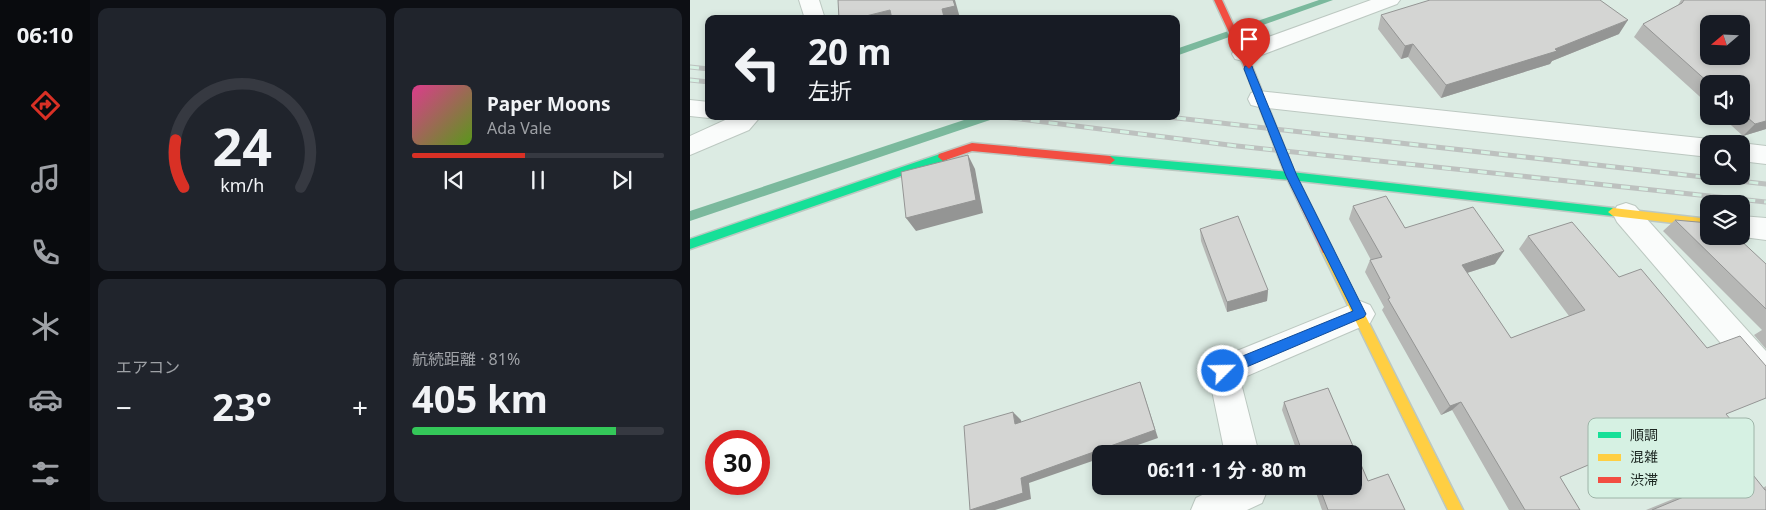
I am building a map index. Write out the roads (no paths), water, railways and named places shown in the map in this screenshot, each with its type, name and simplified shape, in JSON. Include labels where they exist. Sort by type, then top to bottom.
[{"type":"street","points":[[809,0],[813,15]]},
{"type":"street","points":[[1218,0],[1243,54],[1259,99],[1291,176],[1456,510]]},
{"type":"street","points":[[1243,54],[1390,0]]},
{"type":"street","points":[[1259,99],[1700,147]]},
{"type":"street","points":[[690,108],[705,110]]},
{"type":"street","points":[[690,146],[741,124],[745,120]]},
{"type":"street","points":[[690,244],[972,147],[1291,176],[1700,222]]},
{"type":"street","points":[[1750,153],[1766,155]]},
{"type":"street","points":[[1626,214],[1766,373]]},
{"type":"street","points":[[1750,228],[1766,229]]},
{"type":"street","points":[[1240,445],[1223,371],[1360,314]]},
{"type":"street","points":[[1208,510],[1241,495]]},
{"type":"waterway","points":[[1180,52],[1328,0]]},
{"type":"waterway","points":[[690,216],[977,120]]},
{"type":"railway","points":[[690,67],[705,69]]},
{"type":"railway","points":[[690,80],[705,82]]},
{"type":"railway","points":[[1180,118],[1766,184]]},
{"type":"railway","points":[[1027,120],[1237,146],[1766,202]]}]
